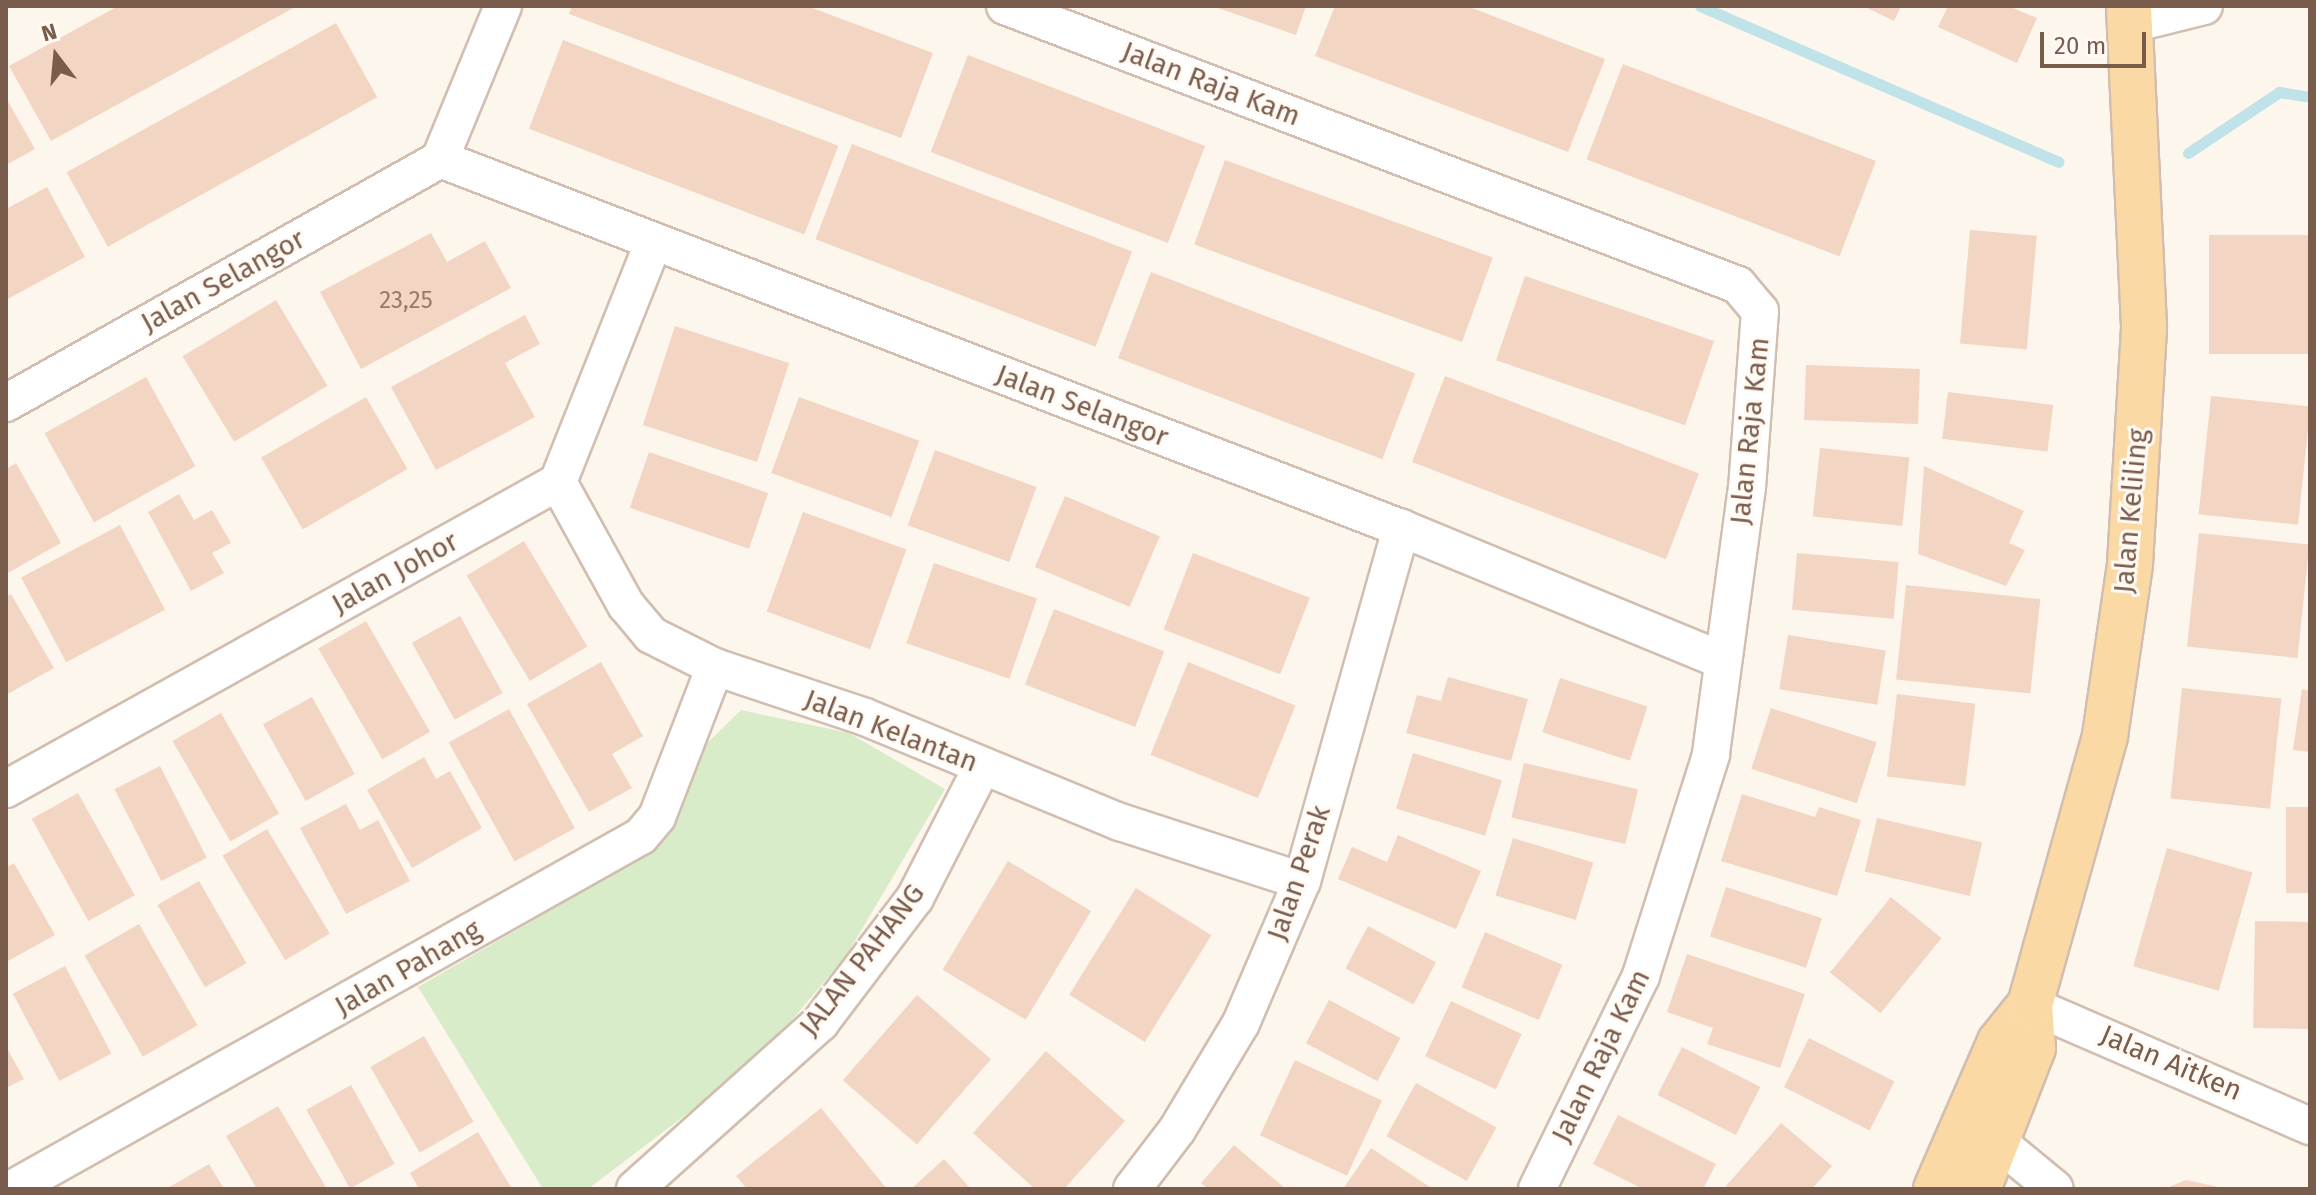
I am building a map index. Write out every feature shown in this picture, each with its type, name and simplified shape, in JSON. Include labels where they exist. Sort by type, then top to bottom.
[{"type":"main road","name":"Jalan Keliling","points":[[1978,1189],[1999,1143],[2033,1048],[2030,1005],[2105,736],[2130,564],[2144,326],[2130,15]]},
{"type":"main road","name":"Jalan Keliling","points":[[1936,1189],[1994,1053],[2030,1005]]},
{"type":"street","points":[[440,159],[503,6]]},
{"type":"street","name":"Jalan Raja Kam","points":[[1005,6],[1748,291],[1760,311],[1747,487],[1711,755],[1641,976],[1537,1189]]},
{"type":"street","points":[[2130,15],[2204,6]]},
{"type":"street","name":"Jalan Selangor","points":[[6,403],[440,159],[1401,528],[1722,660]]},
{"type":"street","points":[[558,482],[654,241]]},
{"type":"street","name":"Jalan Kelantan","points":[[558,482],[626,605],[651,635],[715,667],[865,717],[1120,822],[1302,881]]},
{"type":"street","name":"Jalan Johor","points":[[6,789],[558,482]]},
{"type":"street","name":"Jalan Perak","points":[[1132,1189],[1177,1130],[1241,1023],[1302,881],[1401,528]]},
{"type":"street","name":"Jalan Pahang","points":[[12,1189],[647,831],[715,667]]},
{"type":"street","name":"JALAN PAHANG","points":[[635,1189],[820,1023],[915,898],[982,767]]},
{"type":"street","name":"Jalan Aitken","points":[[2030,1005],[2310,1126]]},
{"type":"street","points":[[1999,1143],[2055,1189]]},
{"type":"green space","points":[[741,710],[849,733],[945,789],[846,956],[759,1059],[588,1189],[543,1189],[418,987],[589,888],[671,827],[698,752]]},
{"type":"building","points":[[118,6],[297,6],[51,141],[9,66]]},
{"type":"building","points":[[572,6],[807,6],[933,53],[901,138],[569,14]]},
{"type":"building","points":[[1212,6],[1306,6],[1296,35]]},
{"type":"building","points":[[1335,6],[1467,6],[1605,59],[1568,152],[1315,56]]},
{"type":"building","points":[[1863,6],[1901,6],[1894,21]]},
{"type":"building","points":[[1948,6],[2008,6],[2037,18],[2017,63],[1938,27]]},
{"type":"building","points":[[336,23],[377,97],[108,247],[67,172]]},
{"type":"building","points":[[563,40],[838,146],[804,234],[529,129]]},
{"type":"building","points":[[968,55],[1205,146],[1168,243],[931,152]]},
{"type":"building","points":[[1623,64],[1876,161],[1839,256],[1586,159]]},
{"type":"building","points":[[6,98],[35,149],[6,165]]},
{"type":"building","points":[[852,144],[1132,252],[1096,347],[815,239]]},
{"type":"building","points":[[1225,160],[1493,257],[1462,342],[1194,245]]},
{"type":"building","points":[[47,187],[85,257],[6,300],[6,209]]},
{"type":"building","points":[[1970,230],[2037,236],[2027,349],[1960,344]]},
{"type":"building","points":[[431,233],[447,262],[485,241],[511,288],[361,369],[320,292]]},
{"type":"building","points":[[2209,235],[2309,235],[2309,354],[2209,354]]},
{"type":"building","points":[[1151,272],[1415,373],[1382,459],[1118,358]]},
{"type":"building","points":[[1525,276],[1714,341],[1685,425],[1496,360]]},
{"type":"building","points":[[276,300],[328,386],[234,442],[183,356]]},
{"type":"building","points":[[525,315],[540,344],[505,363],[535,417],[436,470],[391,387]]},
{"type":"building","points":[[675,326],[789,363],[757,462],[643,425]]},
{"type":"building","points":[[1806,365],[1920,369],[1918,424],[1804,420]]},
{"type":"building","points":[[1445,376],[1699,473],[1666,559],[1412,462]]},
{"type":"building","points":[[146,377],[195,466],[94,522],[45,433]]},
{"type":"building","points":[[1948,392],[2053,405],[2047,452],[1942,439]]},
{"type":"building","points":[[2211,396],[2310,406],[2298,525],[2199,514]]},
{"type":"building","points":[[366,397],[408,469],[303,529],[261,458]]},
{"type":"building","points":[[799,397],[919,441],[892,517],[771,473]]},
{"type":"building","points":[[1820,448],[1910,457],[1902,526],[1813,517]]},
{"type":"building","points":[[935,450],[1036,487],[1009,562],[908,525]]},
{"type":"building","points":[[649,452],[768,493],[749,549],[630,508]]},
{"type":"building","points":[[16,463],[61,543],[6,574],[6,469]]},
{"type":"building","points":[[1924,466],[2024,511],[2009,543],[2025,550],[2006,586],[1918,554]]},
{"type":"building","points":[[179,494],[194,520],[212,510],[231,543],[212,553],[224,573],[191,591],[148,512]]},
{"type":"building","points":[[1065,496],[1160,536],[1130,607],[1035,567]]},
{"type":"building","points":[[803,512],[906,550],[870,649],[767,612]]},
{"type":"building","points":[[120,525],[165,610],[66,662],[21,578]]},
{"type":"building","points":[[2199,533],[2309,545],[2297,658],[2187,646]]},
{"type":"building","points":[[524,541],[587,646],[530,681],[467,576]]},
{"type":"building","points":[[1193,553],[1310,598],[1280,674],[1164,630]]},
{"type":"building","points":[[1797,553],[1899,562],[1894,619],[1792,610]]},
{"type":"building","points":[[934,563],[1037,598],[1009,679],[906,643]]},
{"type":"building","points":[[1906,585],[2040,599],[2030,694],[1896,679]]},
{"type":"building","points":[[11,594],[54,668],[6,695],[6,597]]},
{"type":"building","points":[[1054,609],[1164,651],[1135,727],[1025,685]]},
{"type":"building","points":[[460,616],[503,693],[455,720],[412,643]]},
{"type":"building","points":[[366,621],[430,732],[382,759],[318,648]]},
{"type":"building","points":[[1788,635],[1886,650],[1877,705],[1779,689]]},
{"type":"building","points":[[601,662],[643,736],[612,754],[632,788],[589,812],[527,704]]},
{"type":"building","points":[[1188,662],[1296,705],[1258,798],[1151,755]]},
{"type":"building","points":[[1448,677],[1528,699],[1511,761],[1406,733],[1417,695],[1441,701]]},
{"type":"building","points":[[1560,678],[1647,706],[1630,761],[1542,732]]},
{"type":"building","points":[[2182,688],[2281,698],[2270,809],[2170,798]]},
{"type":"building","points":[[2302,689],[2310,691],[2310,752],[2293,750]]},
{"type":"building","points":[[1897,694],[1975,704],[1965,786],[1887,776]]},
{"type":"building","points":[[312,697],[355,774],[306,801],[263,724]]},
{"type":"building","points":[[1771,708],[1877,742],[1857,803],[1751,769]]},
{"type":"building","points":[[509,709],[575,828],[515,861],[449,742]]},
{"type":"building","points":[[221,713],[279,813],[231,841],[173,741]]},
{"type":"building","points":[[1413,753],[1502,780],[1485,836],[1396,808]]},
{"type":"building","points":[[424,757],[436,779],[450,771],[482,828],[412,868],[367,790]]},
{"type":"building","points":[[1524,763],[1638,789],[1625,844],[1511,818]]},
{"type":"building","points":[[160,766],[207,858],[161,881],[115,789]]},
{"type":"building","points":[[78,793],[135,895],[88,921],[32,819]]},
{"type":"building","points":[[1742,794],[1815,817],[1819,807],[1861,820],[1837,896],[1721,861]]},
{"type":"building","points":[[346,804],[360,830],[378,820],[410,881],[346,914],[300,828]]},
{"type":"building","points":[[2286,807],[2310,807],[2310,893],[2286,893]]},
{"type":"building","points":[[1877,818],[1982,842],[1970,896],[1865,872]]},
{"type":"building","points":[[267,829],[330,934],[285,960],[222,856]]},
{"type":"building","points":[[1398,835],[1481,871],[1456,929],[1338,879],[1352,847],[1387,862]]},
{"type":"building","points":[[1513,838],[1593,863],[1576,920],[1495,895]]},
{"type":"building","points":[[2167,848],[2253,873],[2219,991],[2133,966]]},
{"type":"building","points":[[1008,861],[1091,911],[1026,1020],[943,970]]},
{"type":"building","points":[[14,863],[55,935],[8,961],[6,868]]},
{"type":"building","points":[[199,881],[246,963],[205,987],[157,905]]},
{"type":"building","points":[[1726,887],[1822,918],[1806,968],[1710,936]]},
{"type":"building","points":[[1136,888],[1211,935],[1145,1042],[1069,995]]},
{"type":"building","points":[[1891,897],[1942,938],[1880,1013],[1830,972]]},
{"type":"building","points":[[2255,921],[2310,922],[2308,1029],[2253,1028]]},
{"type":"building","points":[[139,924],[198,1025],[143,1057],[84,956]]},
{"type":"building","points":[[1368,926],[1436,962],[1413,1005],[1345,968]]},
{"type":"building","points":[[1485,932],[1562,965],[1539,1020],[1462,987]]},
{"type":"building","points":[[1687,954],[1805,994],[1780,1068],[1707,1044],[1713,1028],[1667,1012]]},
{"type":"building","points":[[65,966],[111,1053],[59,1081],[13,994]]},
{"type":"building","points":[[917,995],[991,1059],[917,1145],[843,1080]]},
{"type":"building","points":[[1329,1000],[1401,1038],[1378,1081],[1306,1043]]},
{"type":"building","points":[[1451,1001],[1522,1034],[1496,1089],[1425,1056]]},
{"type":"building","points":[[424,1036],[474,1122],[420,1153],[370,1067]]},
{"type":"building","points":[[1809,1038],[1895,1082],[1870,1131],[1784,1087]]},
{"type":"building","points":[[6,1046],[24,1079],[6,1088]]},
{"type":"building","points":[[1682,1047],[1760,1087],[1736,1135],[1657,1095]]},
{"type":"building","points":[[1046,1051],[1125,1121],[1064,1189],[1035,1189],[973,1133]]},
{"type":"building","points":[[1295,1060],[1382,1101],[1347,1176],[1260,1135]]},
{"type":"building","points":[[1416,1083],[1496,1128],[1467,1181],[1386,1136]]},
{"type":"building","points":[[351,1085],[395,1164],[350,1188],[306,1110]]},
{"type":"building","points":[[278,1106],[327,1189],[257,1189],[226,1136]]},
{"type":"building","points":[[821,1108],[887,1189],[747,1189],[736,1176]]},
{"type":"building","points":[[1618,1115],[1716,1164],[1703,1189],[1643,1189],[1593,1164]]},
{"type":"building","points":[[1781,1123],[1832,1166],[1812,1189],[1730,1189],[1726,1186]]},
{"type":"building","points":[[478,1132],[512,1189],[419,1189],[410,1173]]},
{"type":"building","points":[[1234,1145],[1286,1189],[1208,1189],[1201,1183]]},
{"type":"building","points":[[1371,1148],[1433,1189],[1343,1189]]},
{"type":"building","points":[[944,1159],[971,1189],[911,1189]]},
{"type":"building","points":[[209,1164],[224,1189],[166,1189]]},
{"type":"building","points":[[2186,1180],[2223,1188],[2223,1189],[2164,1189]]},
{"type":"waterway","points":[[1700,6],[2058,162]]},
{"type":"waterway","points":[[2188,153],[2279,92],[2310,97]]}]
